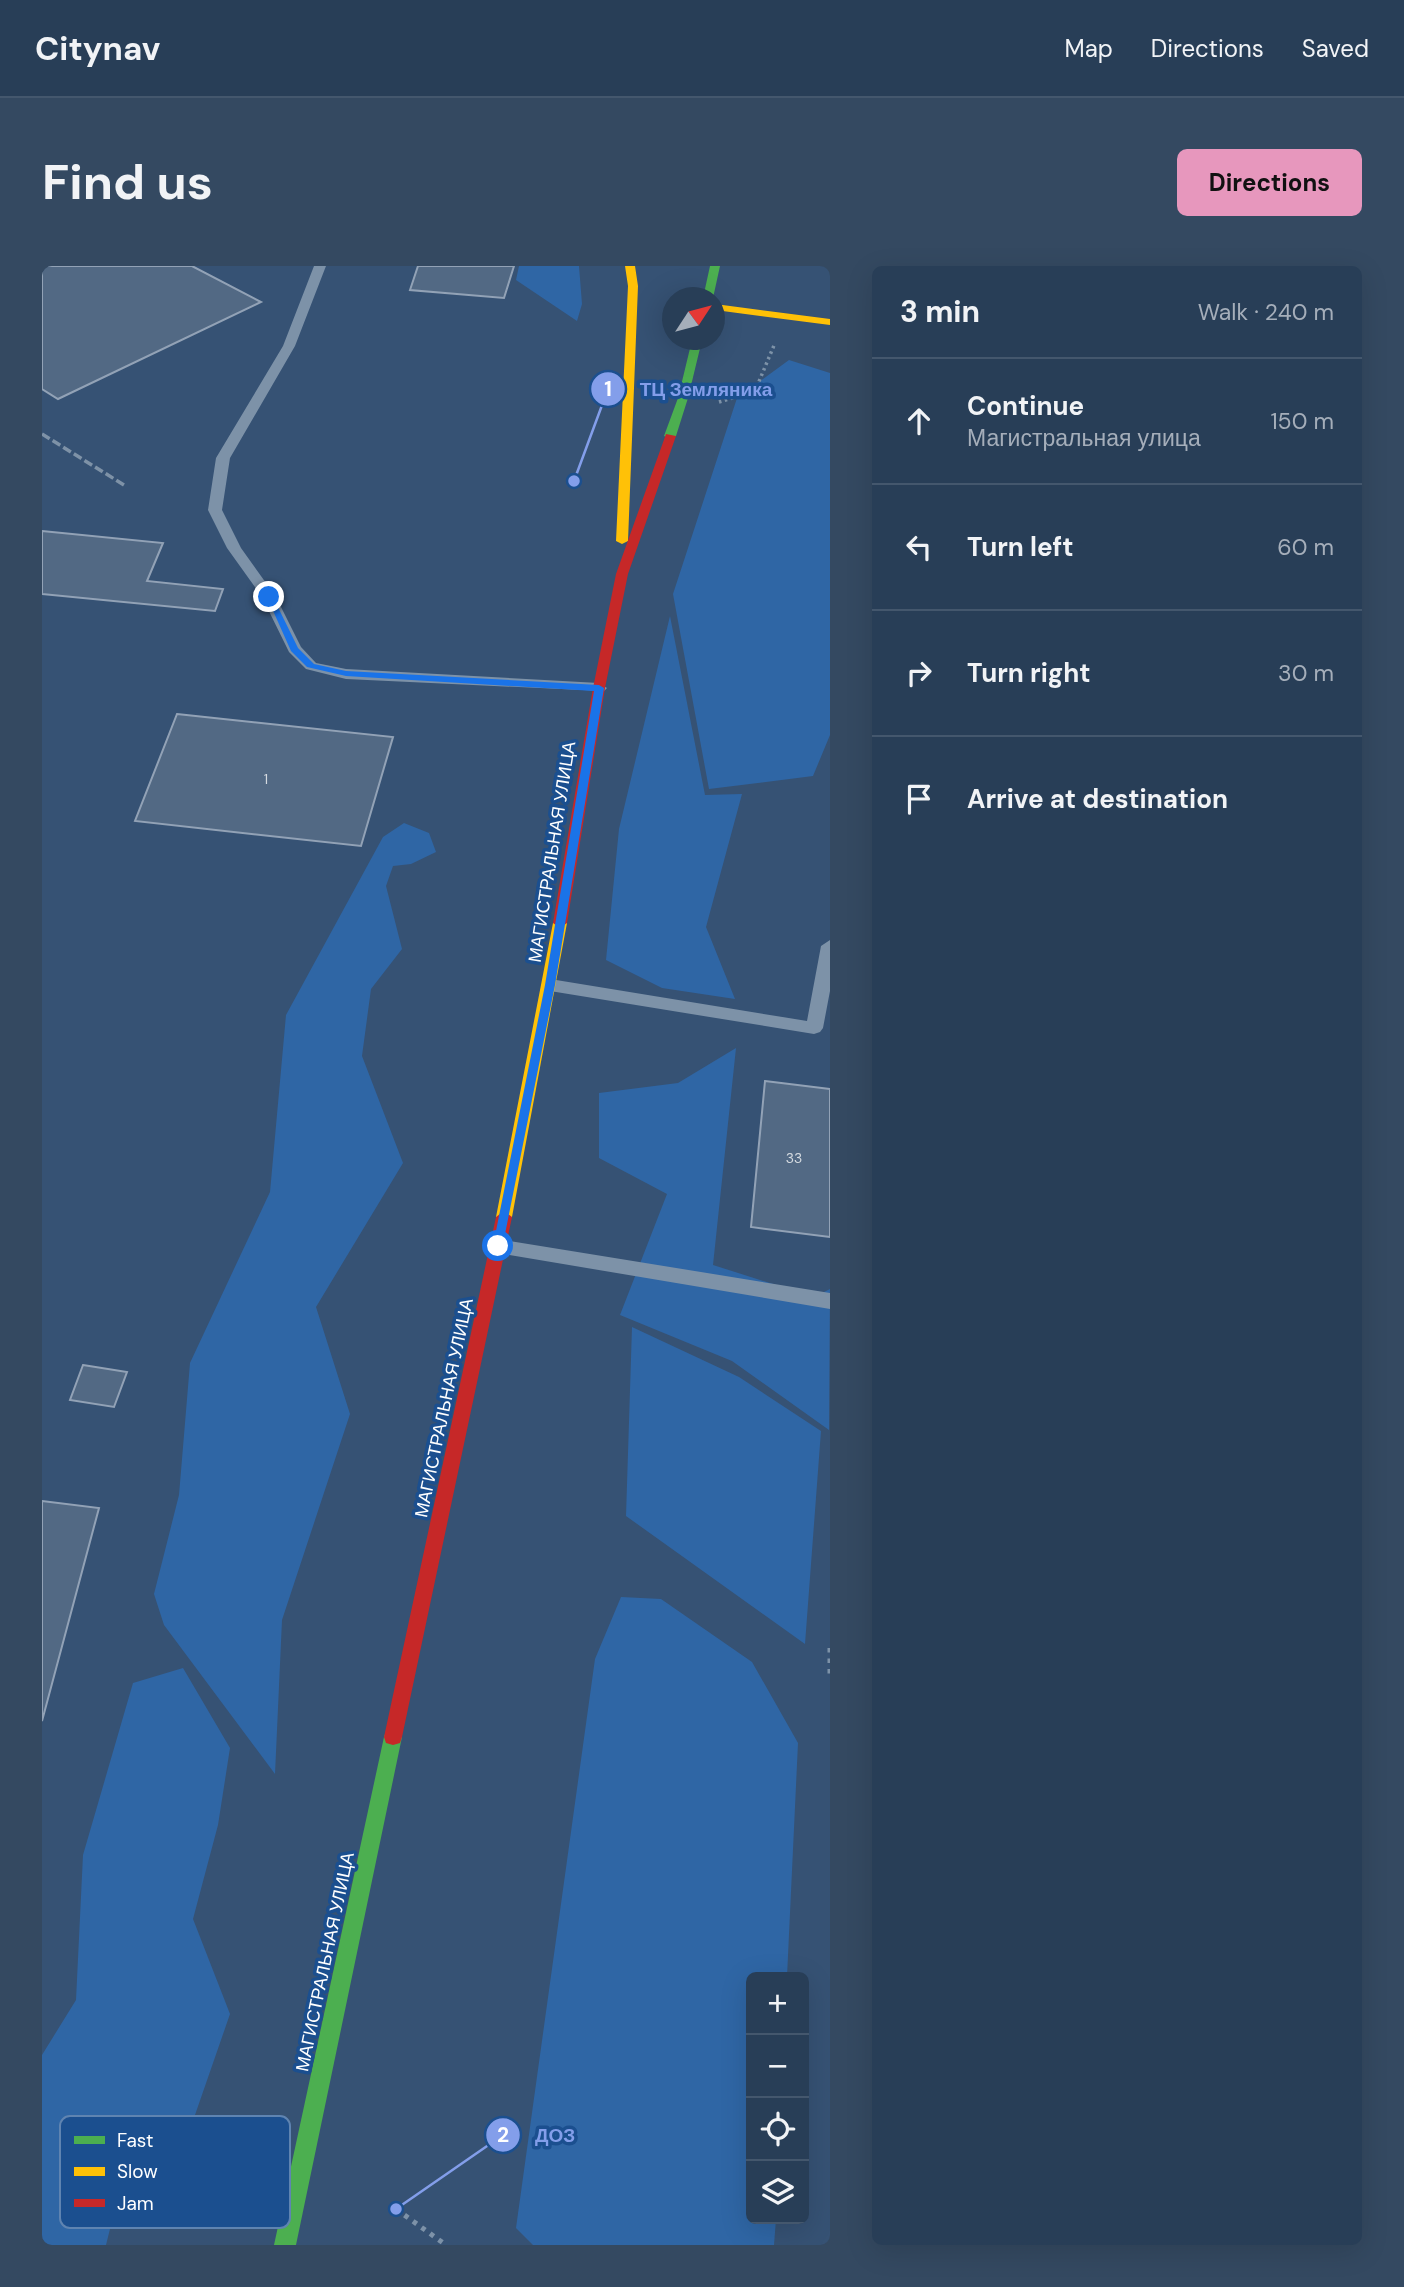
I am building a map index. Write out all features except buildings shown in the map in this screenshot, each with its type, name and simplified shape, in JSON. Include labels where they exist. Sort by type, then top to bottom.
[{"type":"main road","points":[[622,574],[623,484],[634,286],[630,266]]},
{"type":"main road","points":[[710,287],[715,266]]},
{"type":"main road","points":[[725,308],[830,322]]},
{"type":"main road","points":[[622,574],[682,398],[694,350]]},
{"type":"main road","name":"МАГИСТРАЛЬНАЯ УЛИЦА","points":[[290,2222],[498,1246],[550,985],[599,688],[622,574]]},
{"type":"lane","points":[[320,266],[289,346],[223,458],[215,510],[234,548],[269,597],[294,649],[311,666],[346,674],[599,688]]},
{"type":"lane","points":[[550,985],[822,1029],[830,946]]},
{"type":"lane","points":[[498,1246],[830,1301]]},
{"type":"path","points":[[719,402],[755,391],[786,316]]},
{"type":"path","points":[[830,1648],[830,1678]]},
{"type":"path","points":[[396,2209],[446,2245]]},
{"type":"shaded area","points":[[519,266],[579,266],[582,304],[577,321],[516,280]]},
{"type":"shaded area","points":[[789,360],[830,373],[830,735],[813,776],[709,789],[673,594],[737,398]]},
{"type":"shaded area","points":[[670,616],[705,795],[742,794],[706,927],[735,999],[662,988],[606,960],[619,829]]},
{"type":"shaded area","points":[[404,823],[429,833],[436,852],[411,864],[393,866],[386,886],[402,949],[371,989],[362,1056],[403,1163],[316,1307],[350,1414],[282,1620],[275,1774],[164,1625],[154,1594],[179,1495],[190,1363],[270,1192],[286,1015],[383,837]]},
{"type":"shaded area","points":[[736,1048],[713,1265],[814,1297],[830,1289],[829,1430],[732,1361],[620,1315],[667,1194],[599,1158],[599,1093],[678,1083]]},
{"type":"shaded area","points":[[632,1327],[739,1377],[821,1431],[805,1644],[626,1516]]},
{"type":"shaded area","points":[[621,1597],[661,1599],[752,1662],[798,1743],[787,1972],[746,1972],[746,2224],[776,2224],[774,2245],[533,2245],[516,2228],[595,1659]]},
{"type":"shaded area","points":[[183,1668],[230,1748],[218,1825],[193,1919],[230,2014],[195,2116],[60,2116],[60,2228],[111,2228],[106,2245],[42,2245],[42,2055],[76,2000],[83,1855],[133,1683]]},
{"type":"railway","points":[[42,434],[124,485]]},
{"type":"traffic: fast","points":[[710,287],[715,266]]},
{"type":"traffic: fast","points":[[670,436],[695,350]]},
{"type":"traffic: fast","points":[[290,2221],[393,1737]]},
{"type":"traffic: fast","points":[[285,2245],[289,2228]]},
{"type":"traffic: slow","points":[[622,541],[633,286],[630,266]]},
{"type":"traffic: slow","points":[[725,308],[830,322]]},
{"type":"traffic: slow","points":[[504,1217],[560,923]]},
{"type":"traffic: jam","points":[[560,923],[599,688],[622,574],[670,436]]},
{"type":"traffic: jam","points":[[393,1737],[504,1217]]},
{"type":"place","name":"ТЦ Земляника","points":[[574,481]]},
{"type":"place","name":"ДОЗ","points":[[396,2209]]},
{"type":"route","points":[[269,597],[294,649],[311,666],[346,674],[599,688],[550,985],[498,1246]]}]
